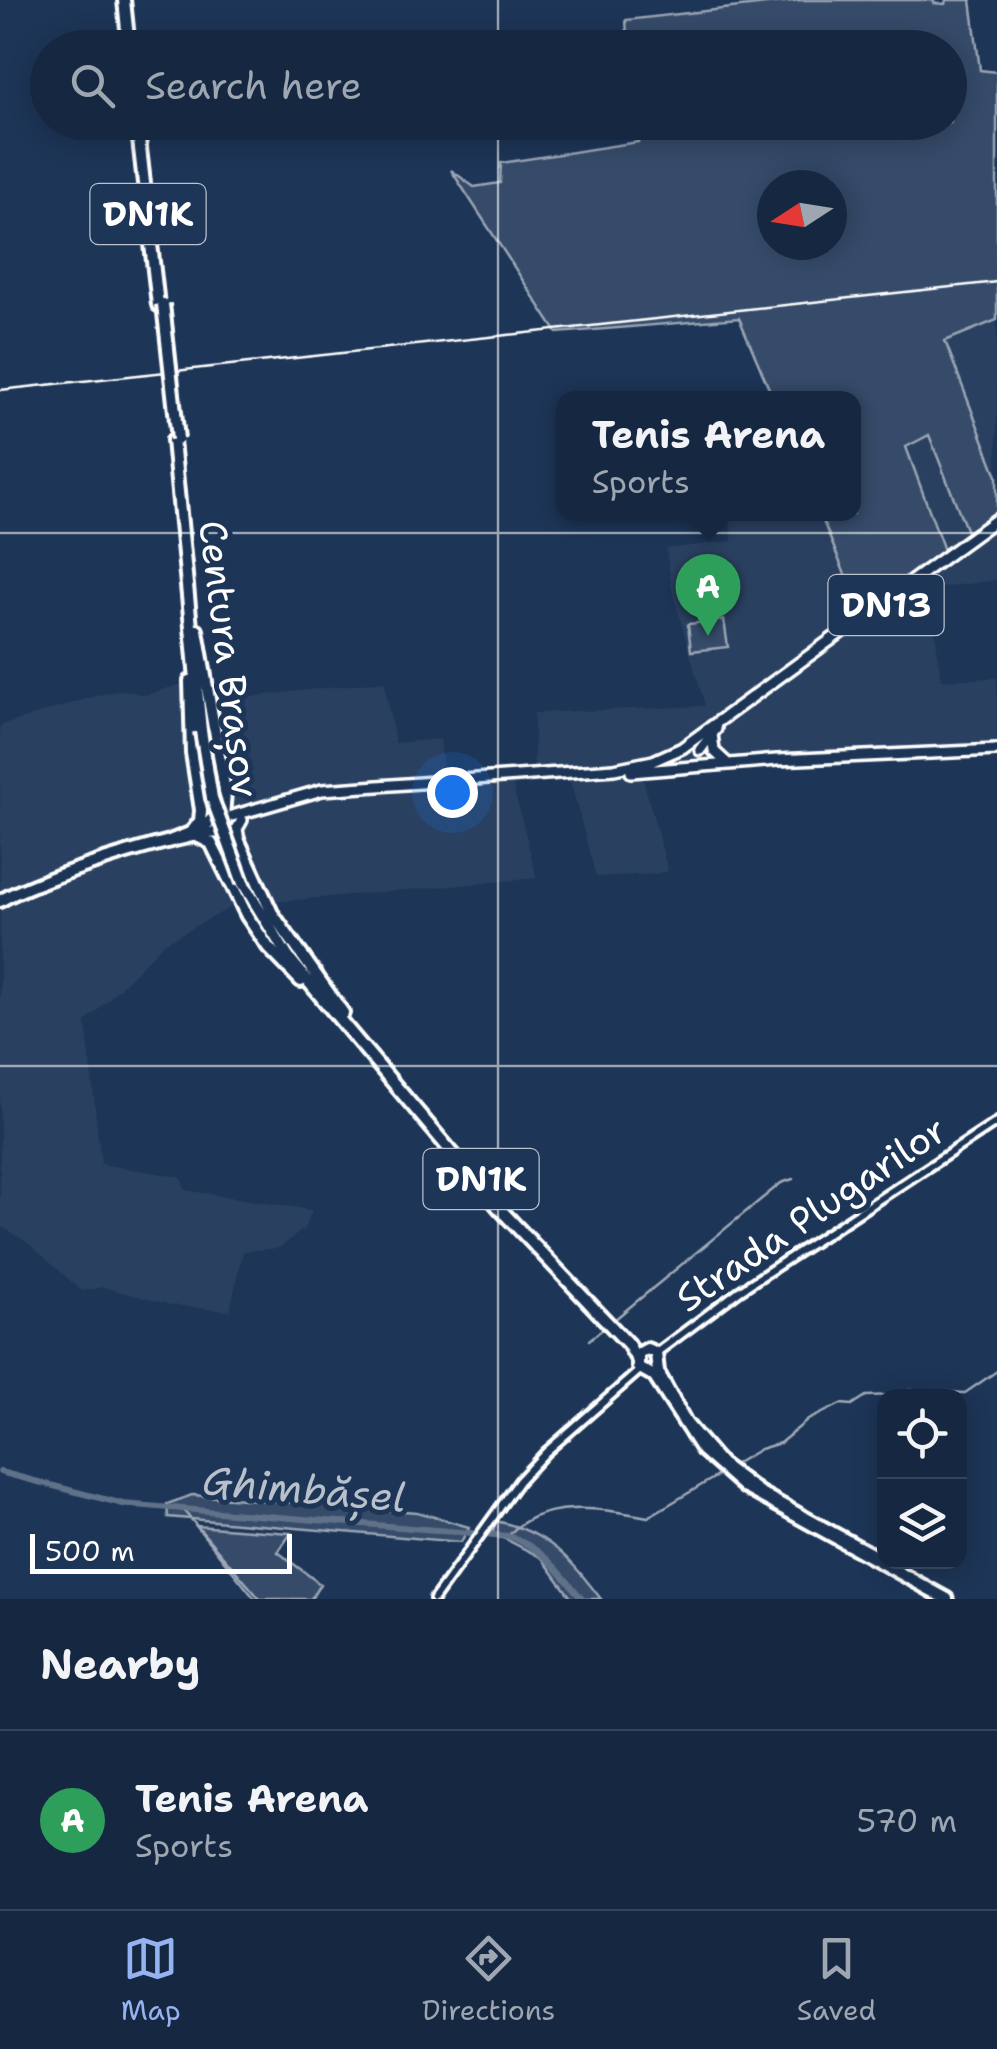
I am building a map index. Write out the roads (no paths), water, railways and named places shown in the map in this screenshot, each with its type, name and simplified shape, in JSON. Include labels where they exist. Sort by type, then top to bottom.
[{"type":"highway","points":[[126,0],[129,30]]},
{"type":"highway","name":"Centura Brașov","points":[[141,140],[212,798],[245,882],[288,957],[530,1236],[622,1332],[686,1423],[721,1464],[760,1493],[877,1557]]},
{"type":"highway","points":[[193,625],[224,791],[216,851]]},
{"type":"highway","name":"DN1K","points":[[193,625],[190,715],[200,804]]},
{"type":"highway","points":[[200,804],[239,841],[272,913],[353,1032]]},
{"type":"highway","points":[[191,835],[200,820],[200,804]]},
{"type":"highway","points":[[0,901],[34,885],[219,825]]},
{"type":"highway","points":[[191,835],[208,840],[216,851],[236,898],[284,965],[353,1032]]},
{"type":"highway","name":"Centura Brașov","points":[[645,1363],[656,1354]]},
{"type":"highway","name":"Centura Brașov","points":[[645,1363],[702,1450],[744,1488],[947,1599]]},
{"type":"highway","name":"Centura Brașov","points":[[900,1569],[956,1599]]},
{"type":"main road","points":[[692,766],[680,758],[683,747],[997,521]]},
{"type":"main road","points":[[692,766],[713,728]]},
{"type":"main road","points":[[713,728],[714,751],[728,764]]},
{"type":"main road","points":[[219,825],[322,790],[614,769],[653,761],[691,744],[728,764]]},
{"type":"main road","points":[[241,817],[337,792],[692,766],[997,750]]},
{"type":"main road","points":[[224,791],[228,807],[241,817]]},
{"type":"main road","points":[[239,841],[241,817]]},
{"type":"street","name":"Strada Plugarilor","points":[[656,1354],[732,1296],[997,1122]]},
{"type":"street","points":[[434,1599],[509,1492],[546,1452],[645,1363]]},
{"type":"waterway","points":[[614,1320],[781,1183],[793,1179]]},
{"type":"waterway","points":[[589,1340],[604,1328]]},
{"type":"waterway","points":[[733,1465],[760,1449],[780,1443],[808,1420],[841,1404],[852,1405],[866,1396],[911,1390],[965,1393],[997,1371]]},
{"type":"waterway","name":"Ghimbășel","points":[[0,1472],[123,1504],[508,1536],[541,1554],[582,1599]]},
{"type":"waterway","points":[[508,1536],[538,1515],[555,1511],[593,1509],[648,1517],[717,1476]]},
{"type":"waterway","points":[[183,1510],[260,1599]]},
{"type":"waterway","name":"Ghimbășel","points":[[348,1524],[354,1520]]},
{"type":"railway","points":[[0,390],[997,282]]},
{"type":"place","name":"Tenis Arena","points":[[708,636]]}]
